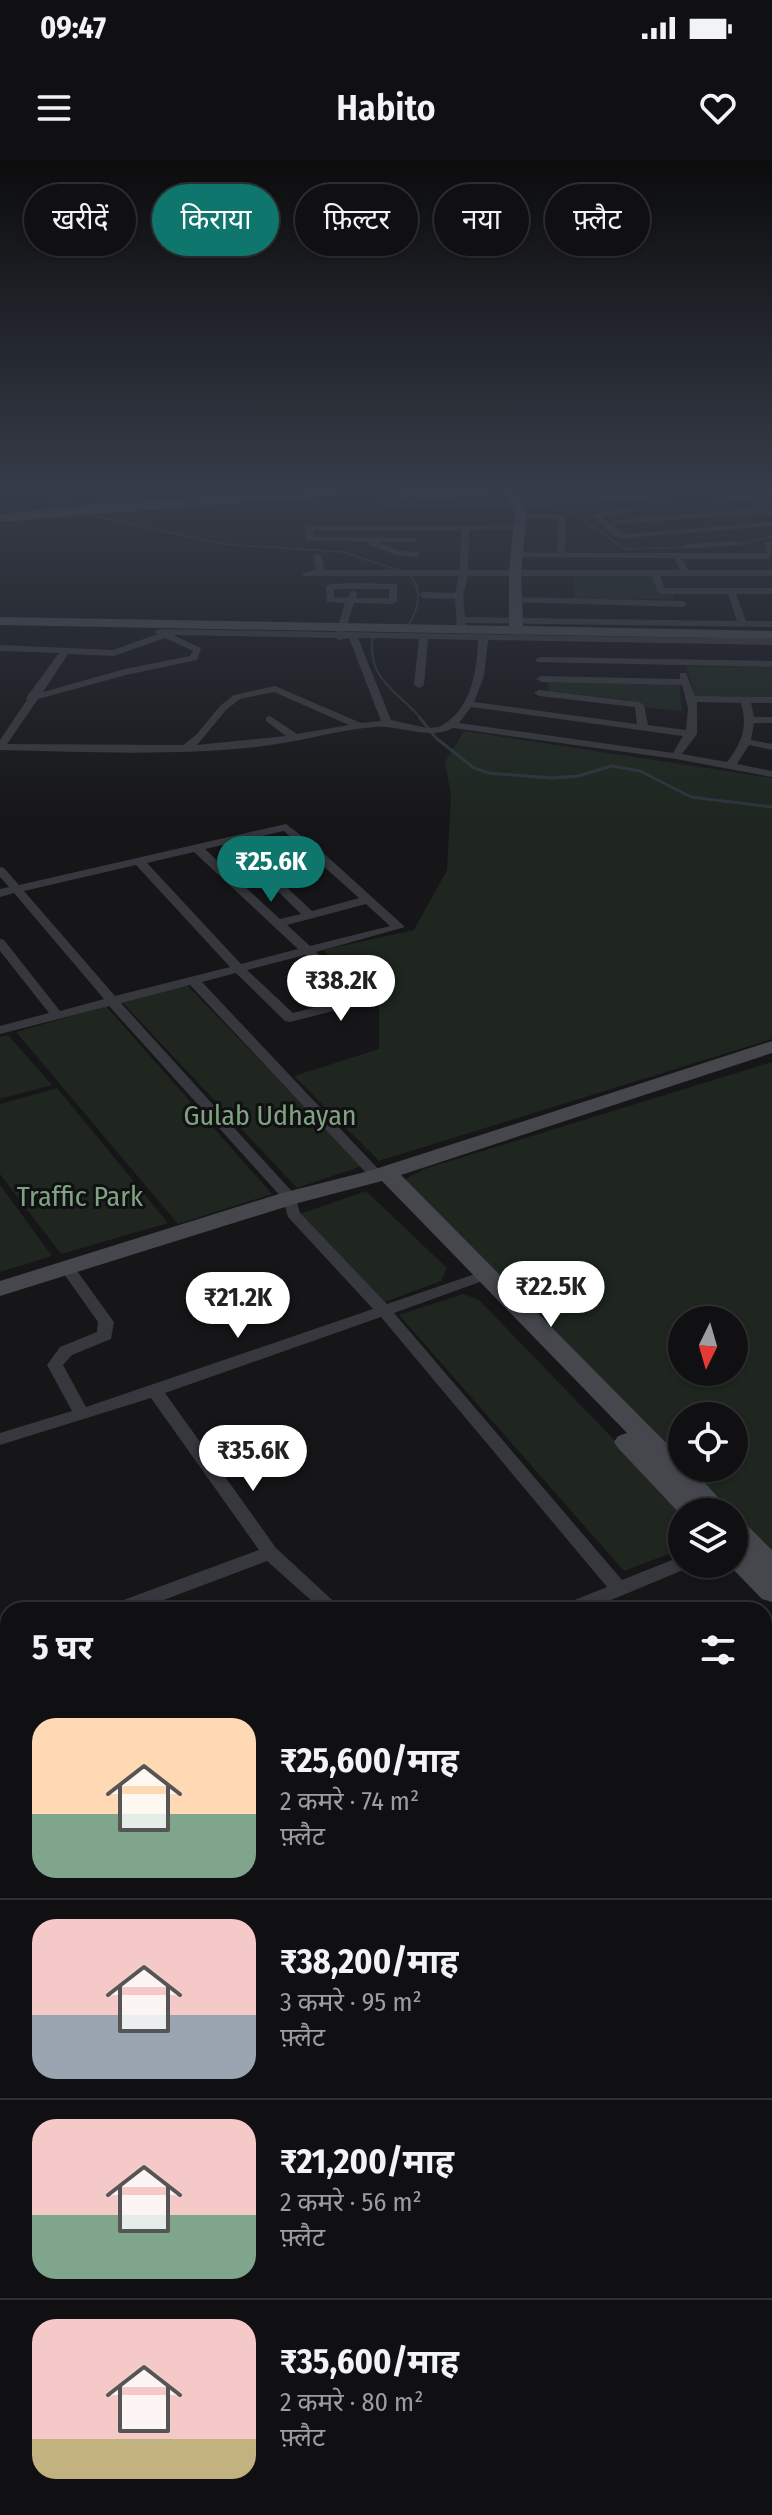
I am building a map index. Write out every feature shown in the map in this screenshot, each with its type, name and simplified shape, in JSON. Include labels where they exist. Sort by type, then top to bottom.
[{"type":"main road","points":[[515,600],[516,624]]},
{"type":"main road","points":[[0,619],[343,632],[462,629],[516,624],[772,633]]},
{"type":"main road","points":[[462,629],[772,633]]},
{"type":"main road","points":[[0,1289],[290,1198],[381,1174],[772,1047]]},
{"type":"main road","points":[[381,1174],[681,1498]]},
{"type":"main road","points":[[477,1277],[705,1498]]},
{"type":"main road","points":[[748,1549],[772,1566]]},
{"type":"main road","points":[[748,1557],[772,1592]]},
{"type":"street","points":[[330,600],[393,600]]},
{"type":"street","points":[[351,600],[343,632],[391,724]]},
{"type":"street","points":[[459,600],[462,629],[483,640],[772,642]]},
{"type":"street","points":[[515,600],[683,604]]},
{"type":"street","points":[[682,600],[686,623]]},
{"type":"street","points":[[734,600],[742,623]]},
{"type":"street","points":[[516,624],[772,624]]},
{"type":"street","points":[[418,631],[419,685]]},
{"type":"street","points":[[31,698],[125,672],[194,658],[198,650],[159,632],[343,632]]},
{"type":"street","points":[[0,648],[114,653],[165,635]]},
{"type":"street","points":[[451,725],[469,704],[483,666],[483,640]]},
{"type":"street","points":[[529,712],[539,693],[540,641]]},
{"type":"street","points":[[674,643],[677,663],[692,699],[692,734],[676,756]]},
{"type":"street","points":[[0,747],[65,652]]},
{"type":"street","points":[[540,660],[772,664]]},
{"type":"street","points":[[541,679],[686,682]]},
{"type":"street","points":[[185,749],[237,697],[275,689],[363,727]]},
{"type":"street","points":[[539,693],[638,705],[643,727]]},
{"type":"street","points":[[692,699],[772,700]]},
{"type":"street","points":[[730,766],[748,742],[752,720],[745,700]]},
{"type":"street","points":[[469,704],[692,734]]},
{"type":"street","points":[[270,719],[295,738]]},
{"type":"street","points":[[752,720],[772,720]]},
{"type":"street","points":[[0,747],[185,749],[391,724],[435,731],[451,725],[676,756],[772,774]]},
{"type":"street","points":[[748,742],[772,747]]},
{"type":"street","points":[[0,893],[286,827],[399,927],[194,981],[1,1027]]},
{"type":"street","points":[[139,861],[238,968],[290,1018],[360,1000],[197,848]]},
{"type":"street","points":[[226,874],[316,852]]},
{"type":"street","points":[[258,866],[309,915]]},
{"type":"street","points":[[0,870],[112,1001],[290,1198],[293,1214],[383,1310],[619,1589]]},
{"type":"street","points":[[277,924],[369,899]]},
{"type":"street","points":[[0,943],[56,1014]]},
{"type":"street","points":[[194,981],[381,1174]]},
{"type":"street","points":[[67,1267],[106,1322],[105,1335],[66,1351],[55,1365],[81,1412]]},
{"type":"street","points":[[0,1439],[155,1391],[477,1277]]},
{"type":"street","points":[[155,1391],[270,1553],[325,1602]]},
{"type":"street","points":[[138,1602],[270,1553]]},
{"type":"street","points":[[588,1602],[668,1569]]},
{"type":"green space","points":[[686,666],[772,667],[772,697],[695,696]]},
{"type":"green space","points":[[548,682],[679,683],[682,711],[648,708],[630,700],[549,691]]},
{"type":"green space","points":[[464,731],[772,778],[772,1039],[379,1161],[294,1076],[379,1049],[379,1001],[323,950],[414,930],[447,870],[451,796],[445,762]]},
{"type":"green space","name":"Gulab Udhayan","points":[[187,985],[362,1166],[297,1188],[122,1002]]},
{"type":"green space","points":[[106,1006],[272,1194],[178,1224],[16,1032]]},
{"type":"green space","points":[[8,1035],[52,1085],[0,1099],[0,1037]]},
{"type":"green space","points":[[772,1062],[772,1550],[748,1526],[748,1498],[720,1498],[704,1482],[748,1482],[748,1402],[668,1402],[668,1446],[403,1180],[424,1169]]},
{"type":"green space","name":"Traffic Park","points":[[57,1088],[168,1223],[61,1254],[0,1174],[0,1104]]},
{"type":"green space","points":[[0,1185],[52,1256],[0,1272]]},
{"type":"green space","points":[[366,1191],[447,1268],[441,1281],[385,1302],[300,1214]]},
{"type":"green space","points":[[463,1294],[479,1300],[670,1498],[668,1498],[668,1554],[624,1571],[399,1315]]},
{"type":"waterway","points":[[408,626],[418,600]]},
{"type":"waterway","points":[[377,636],[372,640],[372,655],[380,677],[422,720]]},
{"type":"waterway","points":[[420,718],[436,738],[474,768],[489,773],[552,778],[578,776],[612,766],[640,771],[691,797],[772,807]]}]
